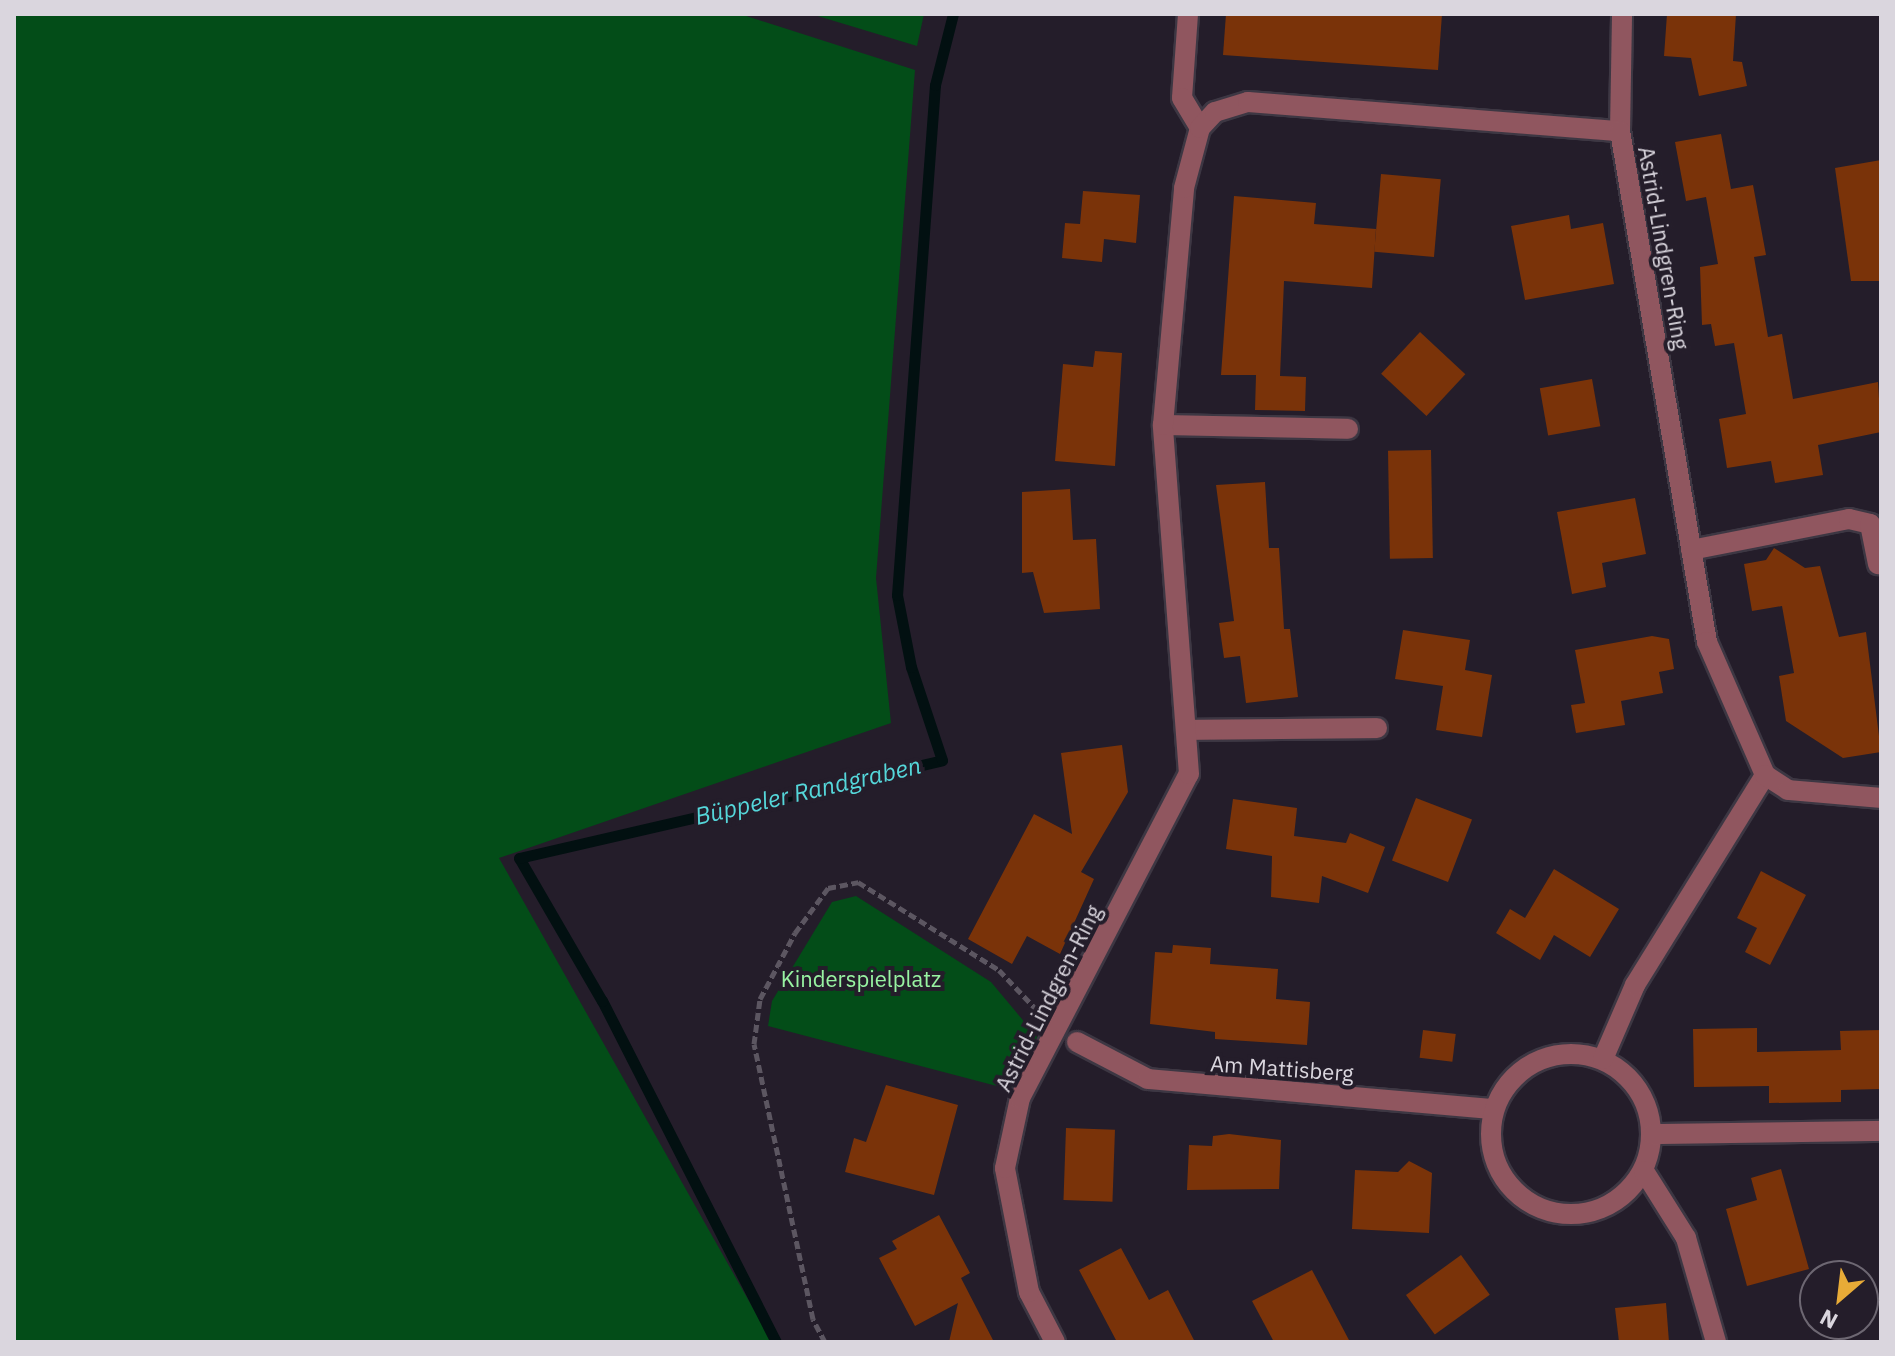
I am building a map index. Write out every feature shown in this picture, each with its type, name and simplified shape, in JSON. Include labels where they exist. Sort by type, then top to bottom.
[{"type":"street","points":[[1188,14],[1182,98],[1200,128]]},
{"type":"street","points":[[1620,131],[1622,14]]},
{"type":"street","name":"Astrid-Lindgren-Ring","points":[[1055,1342],[1029,1292],[1005,1168],[1020,1098],[1068,1037],[1189,774],[1163,425],[1184,188],[1200,128],[1215,112],[1248,102],[1620,131],[1707,642],[1765,775]]},
{"type":"street","points":[[1163,425],[1348,429]]},
{"type":"street","points":[[1691,550],[1849,519],[1870,524],[1878,564]]},
{"type":"street","points":[[1186,730],[1377,728]]},
{"type":"street","points":[[1603,1059],[1635,985],[1765,775],[1788,790],[1881,798]]},
{"type":"street","name":"Am Mattisberg","points":[[1068,1037],[1148,1079],[1493,1109]]},
{"type":"street","points":[[1569,1053],[1603,1059],[1629,1077],[1646,1103],[1652,1134],[1644,1171],[1618,1201],[1580,1216],[1540,1210],[1507,1186],[1490,1150],[1493,1109],[1509,1080],[1536,1060],[1569,1053]]},
{"type":"street","points":[[1652,1134],[1881,1131]]},
{"type":"street","points":[[1644,1171],[1686,1238],[1716,1342]]},
{"type":"path","points":[[825,1342],[813,1319],[754,1044],[760,999],[828,888],[858,882],[973,954],[1068,1037]]},
{"type":"green space","points":[[14,14],[740,14],[915,70],[876,578],[891,723],[499,858],[772,1342],[14,1342]]},
{"type":"green space","points":[[811,14],[924,14],[917,46]]},
{"type":"green space","name":"Kinderspielplatz","points":[[856,896],[991,982],[1037,1037],[1012,1090],[768,1026],[772,1001],[832,902]]},
{"type":"building","points":[[1226,14],[1442,14],[1438,70],[1223,55]]},
{"type":"building","points":[[1667,14],[1736,14],[1733,61],[1742,62],[1747,86],[1699,96],[1691,58],[1664,56]]},
{"type":"building","points":[[1721,134],[1731,189],[1753,185],[1766,255],[1754,257],[1768,337],[1782,334],[1793,399],[1878,382],[1881,432],[1818,445],[1823,475],[1775,483],[1771,461],[1727,468],[1719,419],[1746,414],[1734,343],[1715,346],[1711,324],[1702,325],[1700,267],[1718,264],[1706,197],[1686,201],[1675,142]]},
{"type":"building","points":[[1881,160],[1881,281],[1851,281],[1835,168]]},
{"type":"building","points":[[1381,174],[1441,179],[1434,257],[1374,252]]},
{"type":"building","points":[[1083,191],[1140,195],[1136,243],[1104,239],[1102,262],[1062,258],[1065,223],[1080,224]]},
{"type":"building","points":[[1234,196],[1316,203],[1314,224],[1376,229],[1372,288],[1284,281],[1280,376],[1306,377],[1305,411],[1255,410],[1256,375],[1221,375]]},
{"type":"building","points":[[1569,215],[1571,229],[1603,223],[1614,284],[1525,300],[1511,226]]},
{"type":"building","points":[[1420,332],[1465,374],[1426,416],[1381,374]]},
{"type":"building","points":[[1095,351],[1122,353],[1115,466],[1055,461],[1063,364],[1093,367]]},
{"type":"building","points":[[1592,379],[1600,426],[1548,435],[1540,388]]},
{"type":"building","points":[[1431,450],[1433,558],[1390,559],[1388,451]]},
{"type":"building","points":[[1265,482],[1269,548],[1279,548],[1284,629],[1290,629],[1298,697],[1246,703],[1240,656],[1224,658],[1219,623],[1234,621],[1216,485]]},
{"type":"building","points":[[1070,489],[1073,540],[1096,539],[1100,609],[1044,613],[1033,572],[1022,573],[1022,492]]},
{"type":"building","points":[[1635,498],[1646,554],[1602,563],[1606,587],[1572,594],[1557,512]]},
{"type":"building","points":[[1774,548],[1805,568],[1820,566],[1839,637],[1866,632],[1881,752],[1843,758],[1786,721],[1779,676],[1794,673],[1782,606],[1752,611],[1744,564],[1766,560]]},
{"type":"building","points":[[1403,630],[1470,640],[1465,670],[1492,675],[1482,737],[1436,730],[1443,686],[1395,679]]},
{"type":"building","points":[[1652,636],[1669,639],[1674,669],[1659,672],[1663,693],[1621,701],[1625,725],[1576,733],[1571,705],[1585,703],[1575,650]]},
{"type":"building","points":[[1122,745],[1128,792],[1081,872],[1094,879],[1060,954],[1027,936],[1012,964],[968,939],[1034,814],[1072,834],[1061,753]]},
{"type":"building","points":[[1416,798],[1472,820],[1448,882],[1392,861]]},
{"type":"building","points":[[1233,799],[1297,808],[1294,836],[1346,843],[1350,833],[1385,847],[1368,893],[1322,876],[1319,903],[1271,897],[1272,856],[1226,849]]},
{"type":"building","points":[[1554,869],[1619,909],[1590,957],[1554,935],[1540,960],[1496,933],[1510,909],[1525,918]]},
{"type":"building","points":[[1761,871],[1806,895],[1770,965],[1745,952],[1757,928],[1737,918]]},
{"type":"building","points":[[1173,945],[1211,948],[1210,964],[1278,969],[1276,999],[1310,1002],[1307,1045],[1215,1039],[1215,1032],[1150,1024],[1155,952],[1172,953]]},
{"type":"building","points":[[1757,1028],[1757,1052],[1841,1050],[1840,1031],[1881,1030],[1881,1089],[1841,1090],[1841,1102],[1769,1103],[1769,1086],[1694,1087],[1693,1029]]},
{"type":"building","points":[[1423,1030],[1456,1034],[1452,1062],[1420,1058]]},
{"type":"building","points":[[886,1085],[958,1105],[934,1195],[845,1172],[854,1138],[866,1142]]},
{"type":"building","points":[[1066,1128],[1115,1130],[1112,1202],[1063,1200]]},
{"type":"building","points":[[1229,1134],[1281,1140],[1279,1189],[1187,1190],[1189,1145],[1212,1146],[1213,1136]]},
{"type":"building","points":[[1409,1161],[1432,1173],[1429,1233],[1352,1229],[1355,1170],[1398,1172]]},
{"type":"building","points":[[1781,1169],[1806,1260],[1799,1260],[1799,1272],[1747,1286],[1726,1209],[1757,1200],[1751,1178]]},
{"type":"building","points":[[939,1215],[970,1273],[961,1278],[994,1342],[949,1342],[958,1303],[915,1326],[879,1258],[897,1249],[892,1241]]},
{"type":"building","points":[[1121,1248],[1149,1300],[1168,1290],[1195,1342],[1117,1342],[1079,1270]]},
{"type":"building","points":[[1461,1255],[1490,1295],[1435,1335],[1406,1295]]},
{"type":"building","points":[[1312,1270],[1350,1342],[1274,1342],[1252,1301]]},
{"type":"building","points":[[1666,1303],[1669,1342],[1619,1342],[1615,1308]]},
{"type":"waterway","name":"Büppeler Randgraben","points":[[776,1342],[602,1001],[519,858],[942,760],[911,667],[897,595],[935,85],[953,14]]}]
